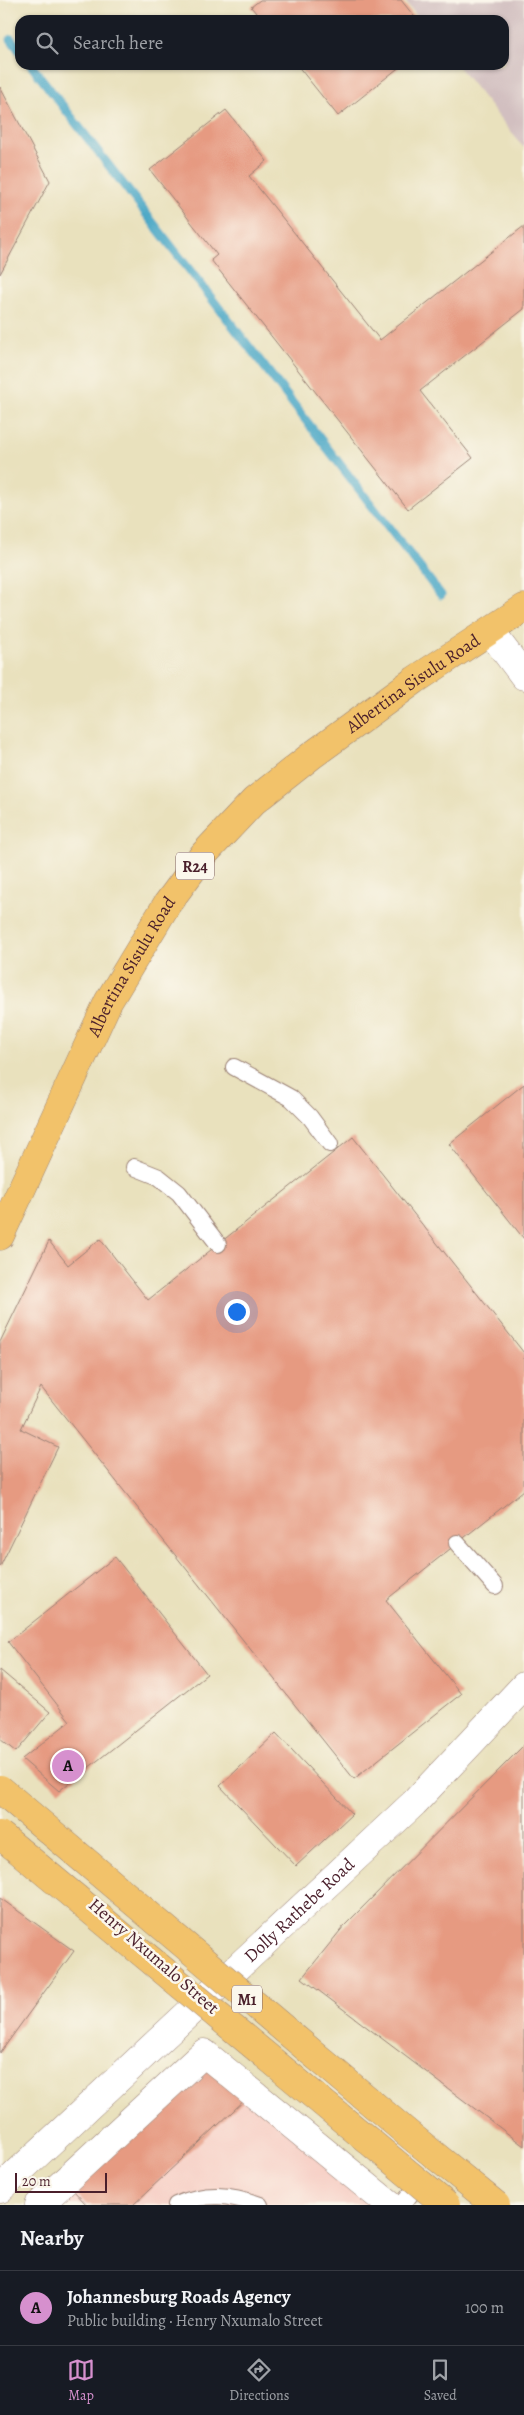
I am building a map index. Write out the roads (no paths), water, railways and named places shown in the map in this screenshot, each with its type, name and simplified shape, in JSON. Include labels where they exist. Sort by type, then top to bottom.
[{"type":"main road","name":"Albertina Sisulu Road","points":[[0,1236],[108,1002],[167,904],[204,854],[254,801],[304,762],[415,680],[524,608]]},
{"type":"main road","name":"M1","points":[[0,1789],[398,2126],[496,2205]]},
{"type":"main road","name":"M1","points":[[0,1835],[446,2205]]},
{"type":"street","points":[[490,631],[524,676]]},
{"type":"street","name":"Dolly Rathebe Road","points":[[0,2189],[414,1803],[524,1686]]},
{"type":"street","name":"Henry Nxumalo Street","points":[[0,1822],[204,2000],[446,2205]]},
{"type":"street","points":[[39,2205],[204,2053],[390,2205]]},
{"type":"lane","points":[[234,1067],[291,1098],[310,1118],[330,1144]]},
{"type":"lane","points":[[134,1167],[159,1177],[179,1193],[218,1244]]},
{"type":"lane","points":[[457,1543],[495,1586]]},
{"type":"lane","points":[[402,2205],[420,2182]]},
{"type":"lane","points":[[176,2205],[212,2196],[237,2197],[260,2205]]},
{"type":"waterway","points":[[11,39],[15,44]]},
{"type":"waterway","points":[[35,70],[441,595]]},
{"type":"place","name":"Johannesburg Roads Agency","points":[[68,1766]]}]
